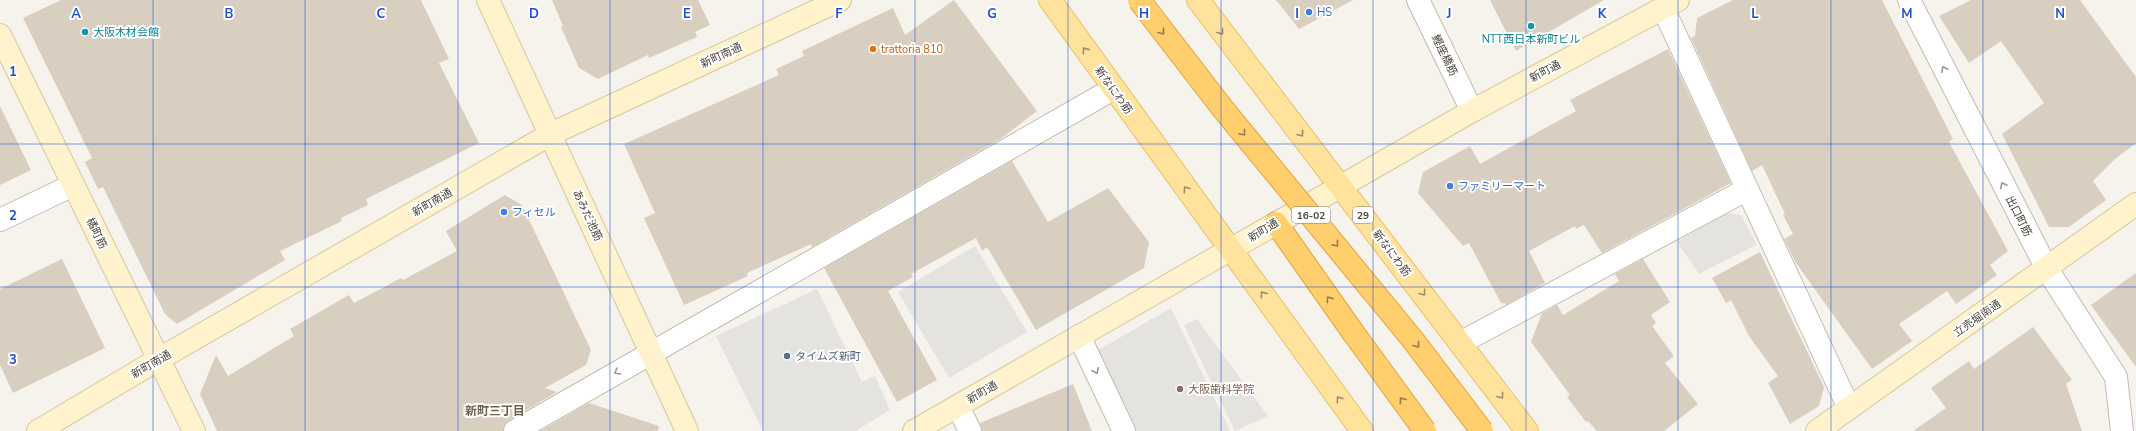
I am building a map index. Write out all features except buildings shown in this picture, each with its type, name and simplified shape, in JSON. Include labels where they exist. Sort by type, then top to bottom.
[{"type":"highway","name":"16-02","points":[[1139,0],[1223,109],[1413,340],[1482,431]]},
{"type":"highway","name":"16-02","points":[[1276,223],[1425,431]]},
{"type":"main road","name":"新なにわ筋","points":[[1050,0],[1362,431]]},
{"type":"main road","name":"新なにわ筋","points":[[1198,0],[1527,431]]},
{"type":"street","name":"あみだ池筋","points":[[488,0],[687,431]]},
{"type":"street","name":"新町南通","points":[[38,431],[159,359],[551,134],[840,0]]},
{"type":"street","name":"鰹座橋筋","points":[[1418,0],[1472,111]]},
{"type":"street","name":"出口町筋","points":[[1909,0],[2047,269],[2116,377],[2122,431]]},
{"type":"street","points":[[1670,4],[1746,190],[1849,408]]},
{"type":"street","name":"新町通","points":[[914,431],[1472,111],[1670,4]]},
{"type":"street","name":"橘町筋","points":[[0,35],[194,431]]},
{"type":"street","points":[[515,431],[650,352],[1113,89]]},
{"type":"street","points":[[0,220],[73,185]]},
{"type":"street","points":[[1460,342],[1746,190]]},
{"type":"street","name":"立売堀南通","points":[[1817,431],[2047,269],[2136,204]]},
{"type":"street","points":[[1079,336],[1124,431]]},
{"type":"street","points":[[958,406],[970,431]]},
{"type":"shaded area","points":[[1725,213],[1741,215],[1757,245],[1699,274],[1677,242]]},
{"type":"shaded area","points":[[975,246],[1027,332],[949,378],[898,292]]},
{"type":"shaded area","name":"タイムズ新町","points":[[817,289],[862,382],[875,376],[890,410],[855,431],[763,431],[716,336]]},
{"type":"shaded area","points":[[1171,308],[1230,431],[1133,431],[1095,352]]},
{"type":"shaded area","points":[[1197,319],[1268,416],[1235,431],[1184,325]]},
{"type":"place","name":"HS","points":[[1309,12]]},
{"type":"place","name":"NTT西日本新町ビル","points":[[1531,26]]},
{"type":"place","name":"大阪木材会館","points":[[85,32]]},
{"type":"place","name":"trattoria 810","points":[[873,49]]},
{"type":"place","name":"ファミリーマート","points":[[1450,186]]},
{"type":"place","name":"フィセル","points":[[504,212]]},
{"type":"place","name":"タイムズ新町","points":[[787,356]]},
{"type":"place","name":"大阪歯科学院","points":[[1180,389]]},
{"type":"district","name":"新町三丁目","points":[[495,411]]}]
